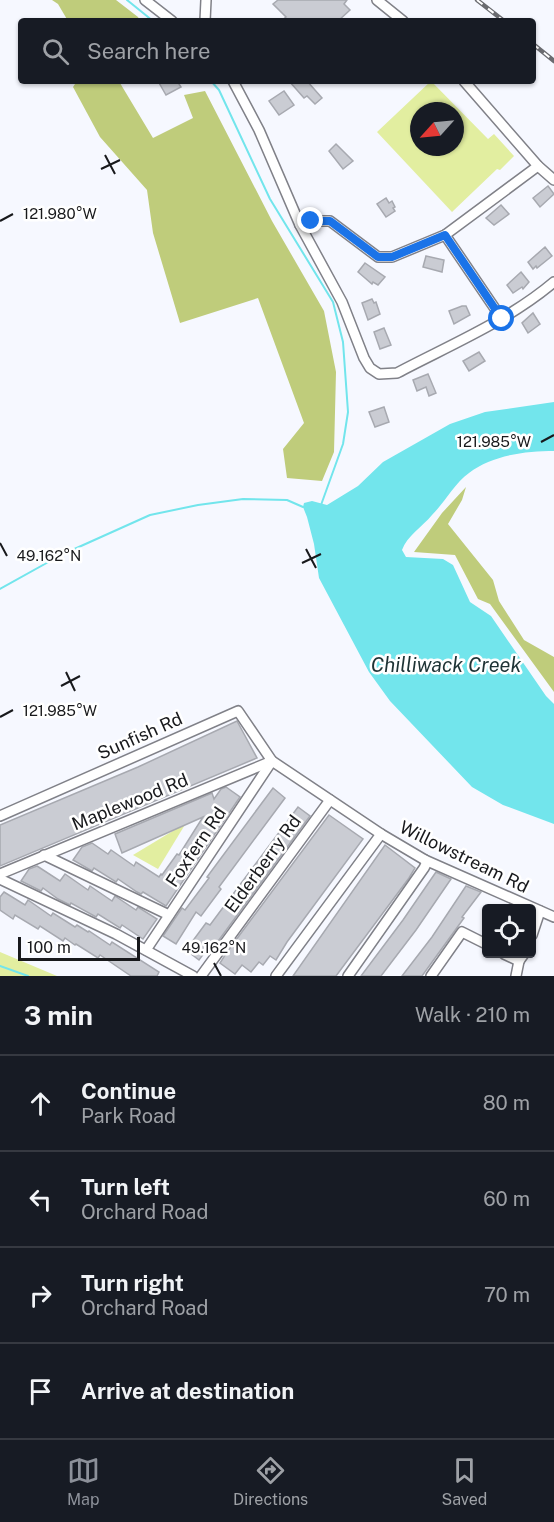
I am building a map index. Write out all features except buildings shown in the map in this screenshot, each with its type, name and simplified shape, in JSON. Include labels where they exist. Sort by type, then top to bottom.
[{"type":"street","points":[[145,0],[168,18]]},
{"type":"street","points":[[204,18],[206,0]]},
{"type":"street","points":[[377,0],[399,18]]},
{"type":"street","points":[[235,84],[259,130],[300,225],[342,302],[364,358],[370,368],[379,374],[397,373],[502,319],[554,282]]},
{"type":"street","points":[[467,84],[538,166],[554,180]]},
{"type":"street","points":[[300,225],[311,221],[330,221],[378,257],[392,257],[445,235],[538,166]]},
{"type":"street","points":[[445,235],[502,319]]},
{"type":"street","name":"Sunfish Rd","points":[[0,816],[238,711],[272,761]]},
{"type":"street","name":"Willowstream Rd","points":[[272,761],[381,834],[425,860],[554,917]]},
{"type":"street","name":"Maplewood Rd","points":[[0,874],[272,761]]},
{"type":"street","name":"Foxfern Rd","points":[[146,950],[272,761]]},
{"type":"street","name":"Elderberry Rd","points":[[201,976],[330,800]]},
{"type":"street","points":[[275,976],[381,834]]},
{"type":"street","points":[[44,855],[169,915]]},
{"type":"street","points":[[348,976],[424,868],[425,860]]},
{"type":"street","points":[[0,879],[116,934],[193,976]]},
{"type":"street","points":[[536,922],[540,911]]},
{"type":"street","points":[[430,976],[462,932],[482,942]]},
{"type":"street","points":[[516,976],[522,958]]},
{"type":"green space","points":[[52,0],[116,0],[138,18],[66,18],[58,4]]},
{"type":"green space","points":[[75,84],[121,84],[153,138],[193,118],[184,95],[205,91],[272,221],[324,311],[336,372],[334,452],[322,481],[287,478],[283,449],[304,423],[258,298],[180,323],[153,233],[147,190],[100,137],[73,87]]},
{"type":"green space","points":[[428,84],[434,84],[452,102],[410,102],[410,156],[464,156],[464,115],[488,139],[494,134],[514,156],[500,170],[497,169],[452,212],[377,132]]},
{"type":"green space","points":[[466,487],[462,500],[448,524],[493,580],[499,601],[524,640],[554,657],[554,692],[490,604],[478,599],[455,555],[414,552],[442,513]]},
{"type":"green space","points":[[186,823],[158,869],[133,855]]},
{"type":"green space","points":[[0,952],[57,976],[0,976]]},
{"type":"water","name":"Chilliwack Creek","points":[[554,402],[554,451],[510,455],[478,467],[459,482],[437,510],[411,536],[402,550],[406,557],[443,559],[453,565],[470,602],[491,616],[546,696],[554,704],[554,824],[503,805],[472,787],[390,701],[369,672],[319,578],[314,544],[303,507],[304,503],[312,501],[327,505],[358,486],[383,462],[450,424],[485,412]]},
{"type":"waterway","points":[[127,0],[149,18]]},
{"type":"waterway","points":[[214,84],[219,90],[270,199],[333,302],[343,342],[348,412],[343,444],[321,505]]},
{"type":"waterway","points":[[0,589],[61,555],[150,515],[243,499],[287,500],[303,507]]},
{"type":"waterway","points":[[0,966],[28,976]]},
{"type":"railway","points":[[477,0],[500,18]]},
{"type":"railway","points":[[536,46],[554,61]]},
{"type":"route","points":[[311,221],[330,221],[378,257],[392,257],[445,235],[502,319]]}]
